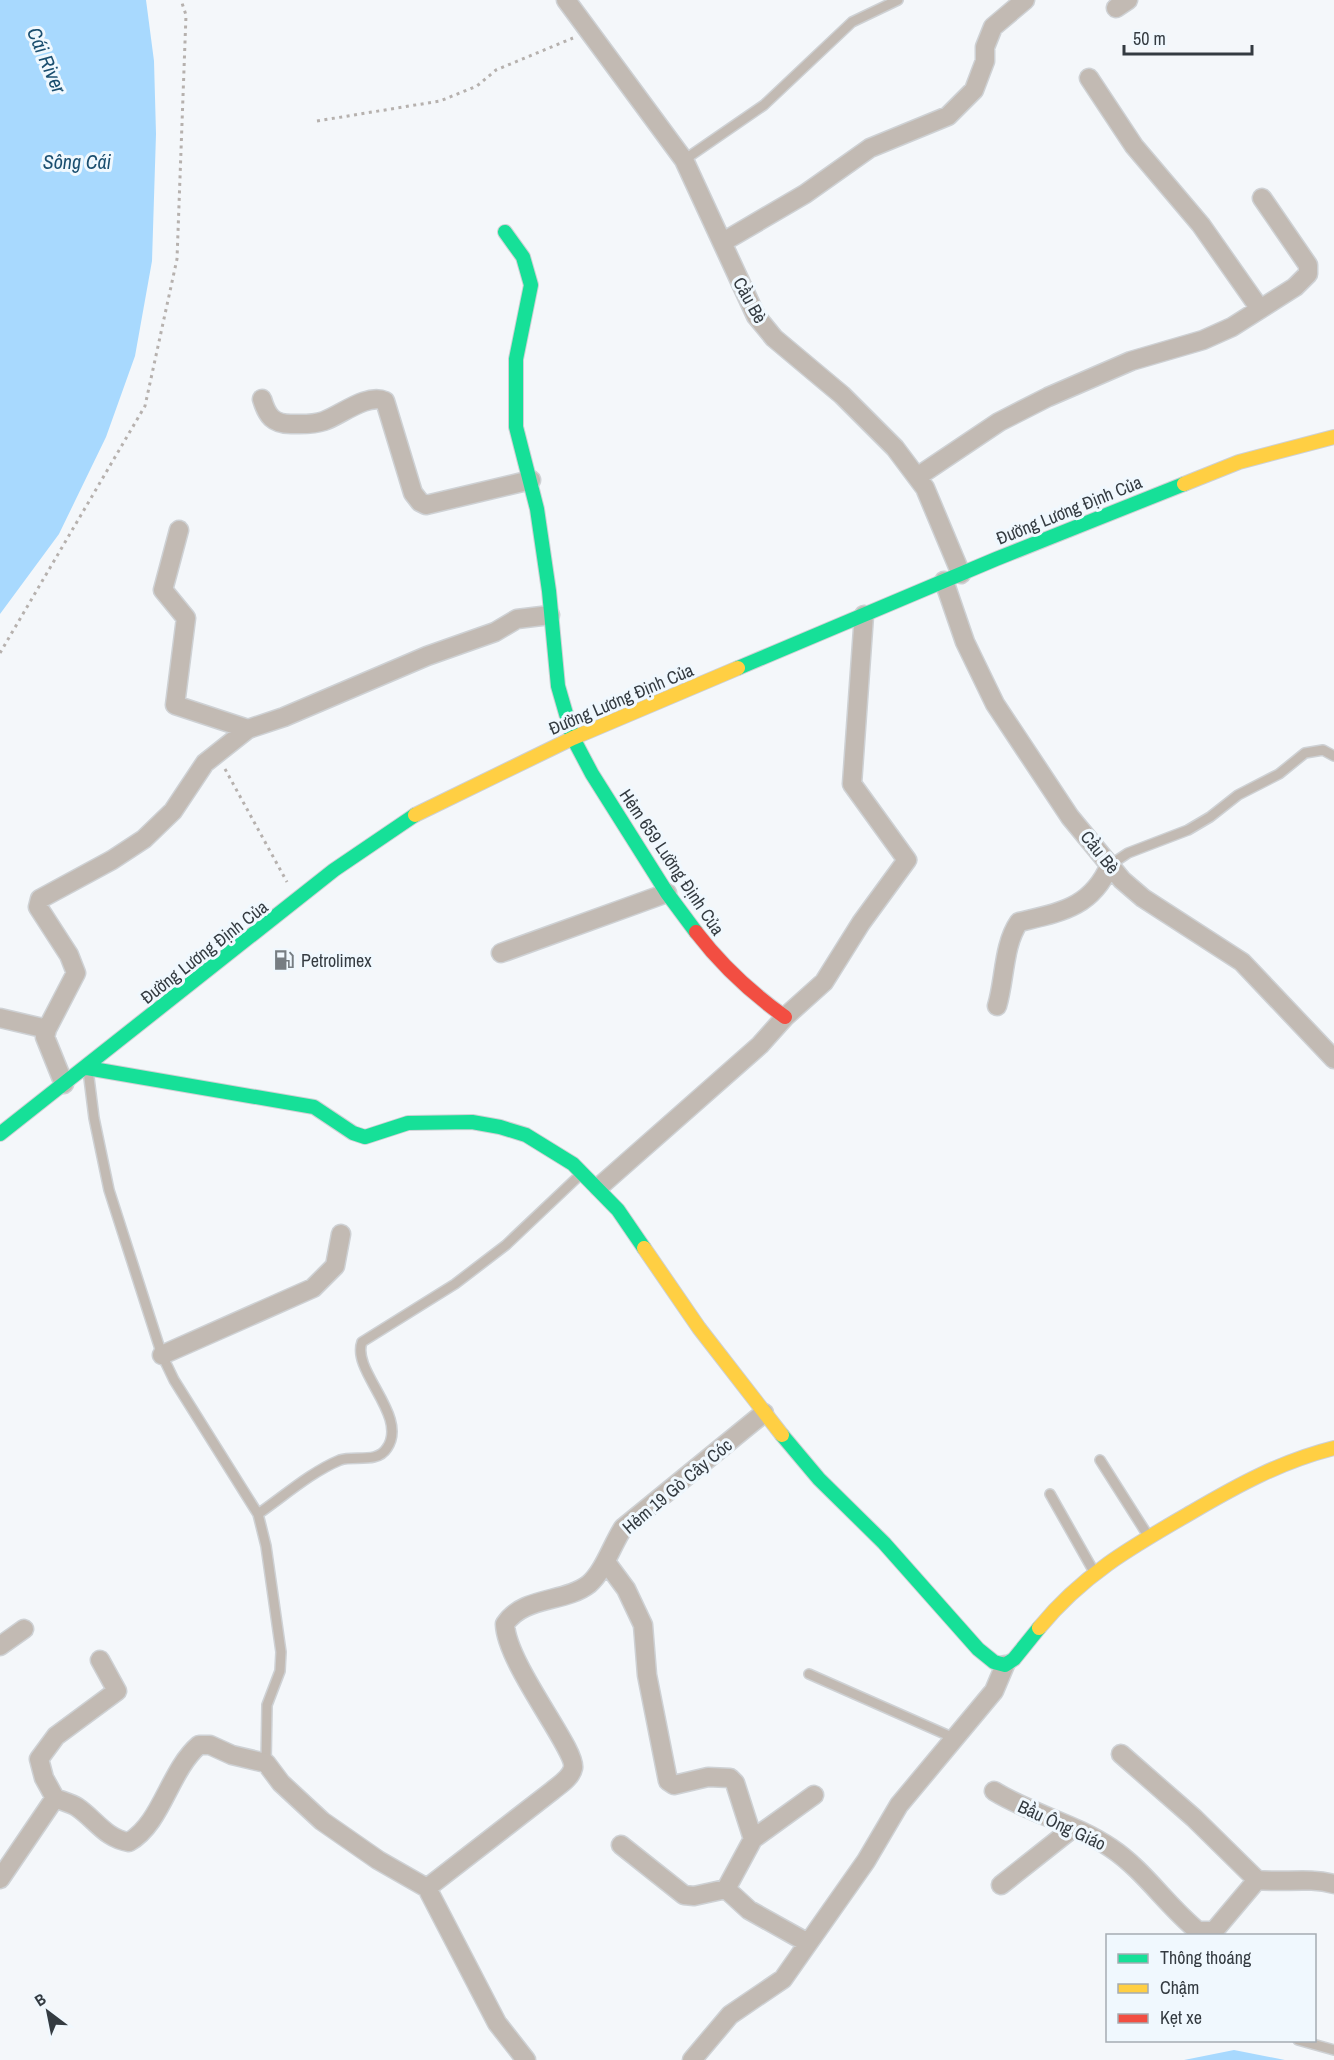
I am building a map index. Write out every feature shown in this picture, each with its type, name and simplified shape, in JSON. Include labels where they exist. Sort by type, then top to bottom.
[{"type":"street","name":"Cầu Bè","points":[[566,0],[684,160],[723,242],[730,264],[756,315],[774,338],[842,395],[895,448],[925,488],[961,574]]},
{"type":"street","points":[[723,242],[805,194],[870,148],[948,116],[974,90],[985,61],[985,47],[993,27],[1025,0]]},
{"type":"street","points":[[1089,78],[1134,146],[1201,225],[1260,309]]},
{"type":"street","points":[[917,477],[999,422],[1048,397],[1131,361],[1203,339],[1232,327],[1295,287],[1308,274],[1308,265],[1262,198]]},
{"type":"street","name":"Hẻm 659 Lường Định Của","points":[[505,232],[523,257],[531,285],[516,359],[514,394],[520,450],[531,480],[543,540],[558,686],[573,738],[592,774],[667,893],[718,961],[745,988],[785,1017]]},
{"type":"street","points":[[262,399],[266,413],[272,420],[284,424],[304,425],[321,422],[375,399],[385,401],[413,493],[420,502],[426,505],[531,480]]},
{"type":"street","name":"Đường Lương Định Của","points":[[0,1134],[87,1068],[334,870],[416,814],[573,738],[961,574],[1229,466],[1334,437]]},
{"type":"street","points":[[179,530],[163,590],[186,618],[175,705],[248,729]]},
{"type":"street","name":"Cầu Bè","points":[[944,581],[965,642],[995,704],[1064,808],[1110,866],[1143,898],[1242,962],[1334,1059]]},
{"type":"street","points":[[64,1084],[47,1048],[47,1029],[76,973],[69,955],[38,907],[40,899],[102,866],[144,839],[173,811],[205,763],[216,752],[248,729],[284,717],[427,656],[495,632],[517,619],[550,615]]},
{"type":"street","points":[[599,1187],[760,1045],[785,1017],[824,982],[861,923],[907,860],[852,784],[864,615]]},
{"type":"street","points":[[997,1006],[1013,930],[1019,922],[1069,910],[1083,901],[1103,882],[1110,866]]},
{"type":"street","points":[[501,953],[667,893]]},
{"type":"street","points":[[0,1018],[47,1029]]},
{"type":"street","points":[[87,1068],[314,1107],[328,1113],[353,1134],[365,1137],[403,1124],[451,1120],[503,1126],[545,1144],[599,1187],[716,1350],[819,1479],[884,1543],[978,1649],[994,1662],[1005,1665]]},
{"type":"street","points":[[162,1355],[313,1288],[335,1266],[341,1234]]},
{"type":"street","name":"Hẻm 19 Gò Cây Cóc","points":[[427,1888],[571,1774],[574,1762],[518,1663],[505,1633],[505,1624],[519,1610],[588,1585],[606,1562],[609,1549],[623,1528],[764,1413]]},
{"type":"street","points":[[692,2060],[730,2014],[783,1979],[867,1861],[899,1805],[994,1691],[1005,1665],[1014,1659],[1066,1597],[1094,1572],[1149,1536],[1260,1472],[1310,1453],[1334,1448]]},
{"type":"street","points":[[606,1562],[626,1589],[643,1625],[647,1675],[668,1780],[674,1785],[708,1777],[730,1778],[735,1783],[753,1839]]},
{"type":"street","points":[[0,1646],[24,1629]]},
{"type":"street","points":[[100,1660],[117,1692],[56,1736],[39,1759],[44,1778],[55,1798],[76,1806],[102,1830],[120,1841],[129,1842],[147,1827],[171,1780],[199,1745],[210,1745],[232,1755],[266,1763],[281,1783],[321,1821],[378,1860],[427,1888],[497,2023],[526,2060]]},
{"type":"street","points":[[1121,1754],[1194,1818],[1257,1881],[1293,1882],[1315,1879],[1334,1884]]},
{"type":"street","name":"Bầu Ông Giáo","points":[[994,1791],[1018,1806],[1073,1828],[1111,1848],[1198,1931],[1214,1930],[1257,1881]]},
{"type":"street","points":[[621,1845],[684,1895],[694,1896],[726,1889],[753,1839],[814,1795]]},
{"type":"street","points":[[0,1879],[55,1798]]},
{"type":"street","name":"Bầu Ông Giáo","points":[[1001,1885],[1073,1828]]},
{"type":"street","points":[[726,1889],[749,1910],[808,1942]]},
{"type":"lane","points":[[684,160],[764,105],[852,22],[898,0]]},
{"type":"lane","points":[[1110,866],[1128,853],[1188,831],[1238,795],[1280,774],[1305,753],[1323,750],[1334,756]]},
{"type":"lane","points":[[87,1068],[92,1088],[94,1118],[109,1190],[162,1355],[174,1380],[258,1514],[266,1546],[281,1653],[280,1671],[267,1705],[266,1763]]},
{"type":"lane","points":[[258,1514],[342,1459],[379,1455],[388,1448],[391,1436],[386,1405],[362,1363],[358,1352],[362,1342],[454,1284],[506,1245],[583,1172]]},
{"type":"lane","points":[[1100,1460],[1149,1536]]},
{"type":"lane","points":[[1050,1494],[1094,1572]]},
{"type":"lane","points":[[809,1674],[954,1738]]},
{"type":"lane","points":[[1305,2042],[1334,2050]]},
{"type":"path","points":[[0,653],[145,406],[177,259],[186,15],[181,0]]},
{"type":"path","points":[[317,121],[440,101],[477,86],[496,70],[589,31]]},
{"type":"path","points":[[216,752],[297,901]]},
{"type":"water","name":"Sông Cái","points":[[0,0],[146,0],[154,61],[156,134],[152,261],[135,356],[106,437],[59,534],[0,614]]},
{"type":"water","points":[[1234,2050],[1285,2060],[1184,2060]]},
{"type":"traffic: fast","points":[[505,232],[523,257],[531,285],[516,359],[516,427],[537,509],[549,591],[558,686],[573,738],[592,774],[667,893],[696,932]]},
{"type":"traffic: fast","points":[[738,668],[996,559],[1184,484]]},
{"type":"traffic: fast","points":[[0,1134],[334,870],[415,815]]},
{"type":"traffic: fast","points":[[87,1068],[314,1107],[353,1133],[365,1137],[408,1123],[472,1122],[526,1135],[573,1164],[618,1210],[644,1248]]},
{"type":"traffic: fast","points":[[782,1435],[819,1479],[884,1543],[978,1649],[994,1662],[1005,1665],[1014,1659],[1039,1628]]},
{"type":"traffic: slow","points":[[1184,484],[1239,462],[1334,437]]},
{"type":"traffic: slow","points":[[415,815],[573,738],[738,668]]},
{"type":"traffic: slow","points":[[644,1248],[699,1328],[782,1435]]},
{"type":"traffic: slow","points":[[1039,1628],[1073,1592],[1091,1577],[1149,1537],[1226,1492],[1261,1475],[1296,1460],[1334,1448]]},
{"type":"traffic: jam","points":[[696,932],[737,978],[785,1017]]},
{"type":"place","name":"Petrolimex","points":[[284,960]]},
{"type":"water label","name":"Cái River","points":[[47,60]]}]
